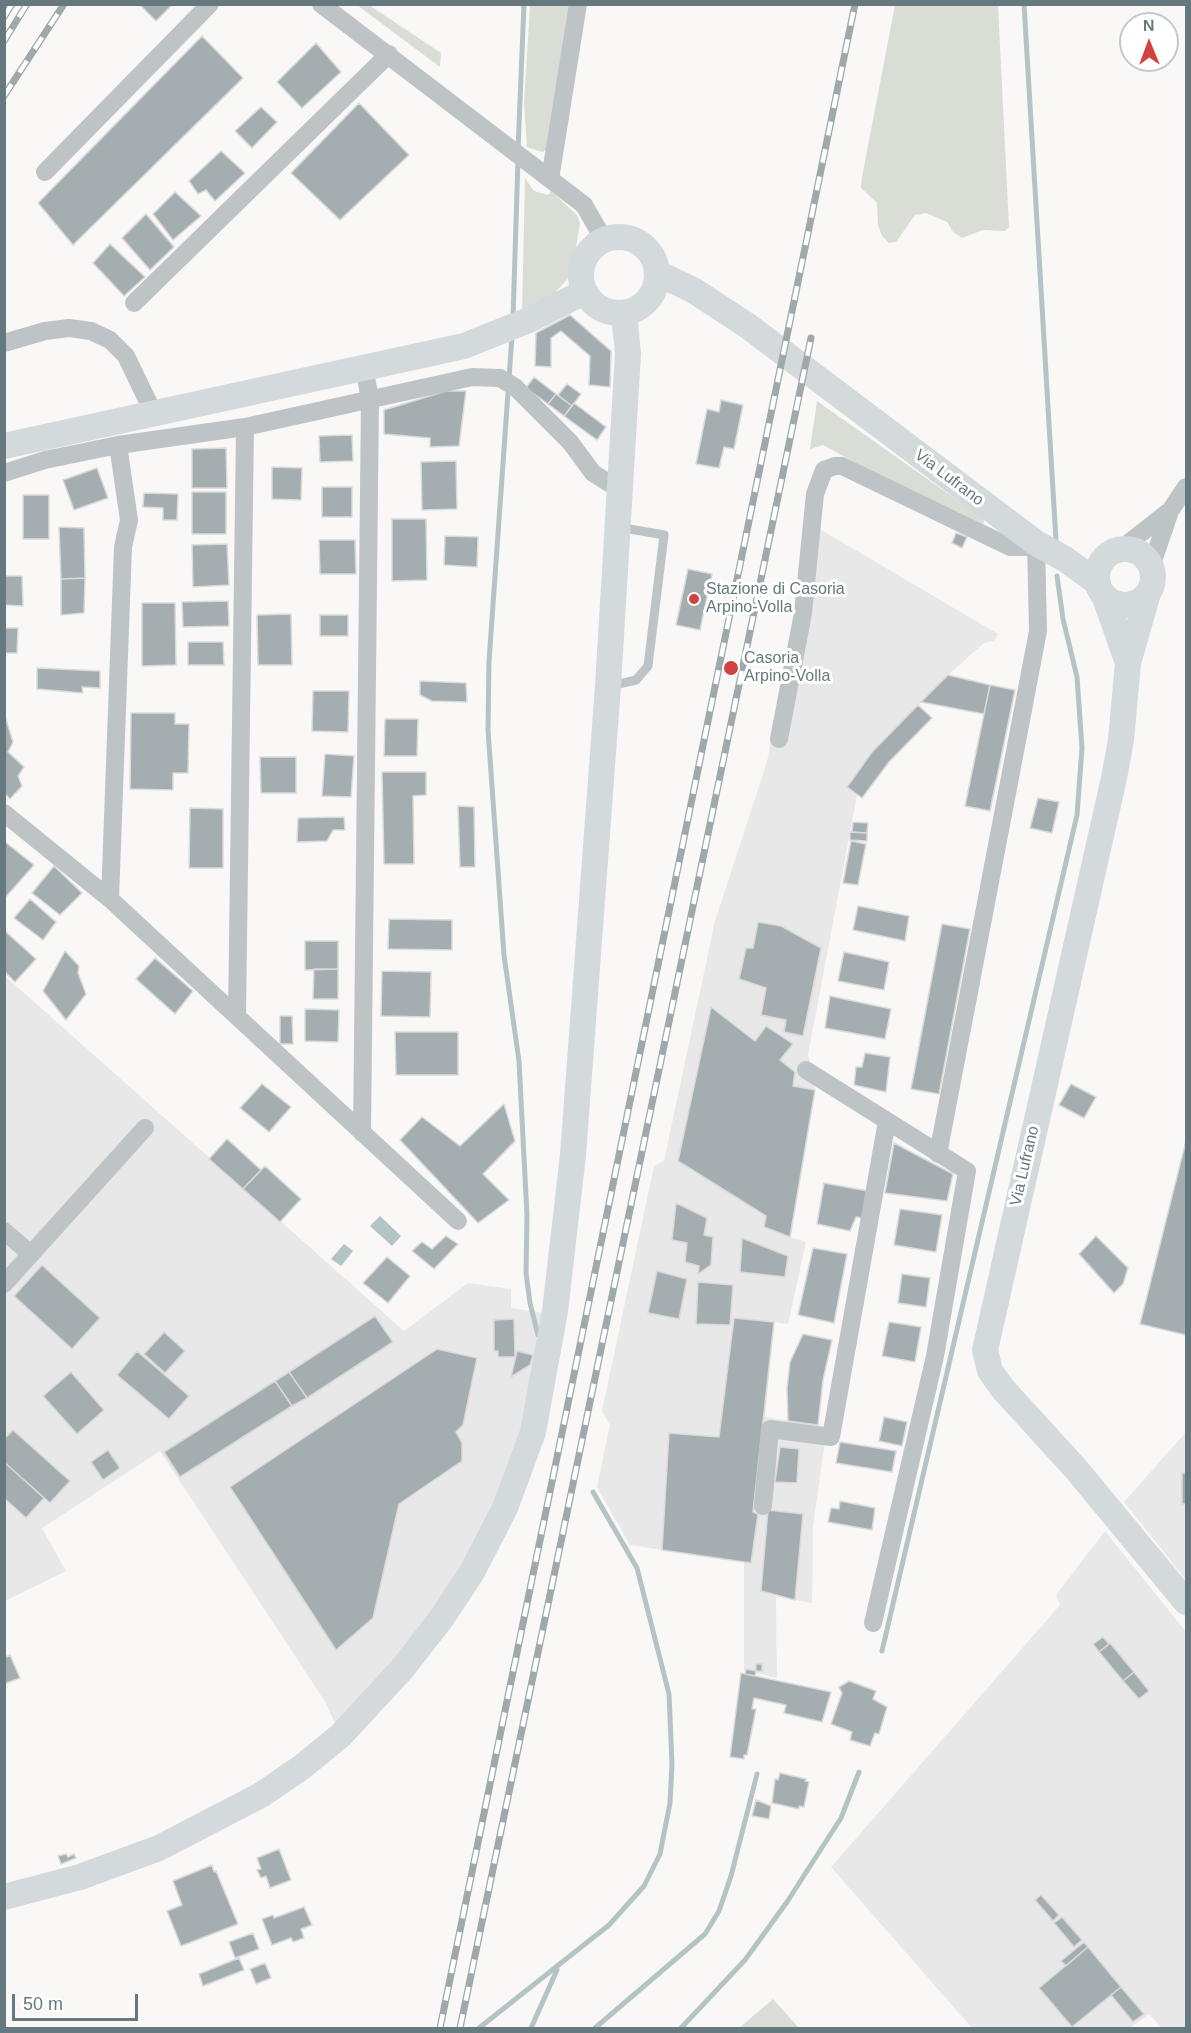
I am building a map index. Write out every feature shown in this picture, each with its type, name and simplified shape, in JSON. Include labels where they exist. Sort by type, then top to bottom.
[{"type":"street","points":[[45,172],[210,4]]},
{"type":"street","points":[[321,4],[584,205],[604,240]]},
{"type":"street","points":[[550,180],[578,4]]},
{"type":"street","points":[[134,303],[388,54]]},
{"type":"street","points":[[628,238],[639,243],[654,261],[657,273],[652,295],[644,304],[624,313],[601,309],[584,292],[580,280],[581,268],[593,247],[604,240],[628,238]]},
{"type":"street","name":"Via Lufrano","points":[[657,273],[693,290],[748,326],[1036,543],[1065,559],[1118,604],[1135,603],[1148,593]]},
{"type":"street","points":[[4,446],[464,346],[529,320],[584,292]]},
{"type":"street","points":[[4,1897],[80,1877],[159,1848],[261,1795],[302,1767],[341,1735],[402,1669],[441,1619],[472,1572],[505,1508],[532,1432],[555,1311],[573,1155],[618,527],[628,354],[624,313]]},
{"type":"street","points":[[4,343],[45,331],[69,328],[101,335],[110,340],[126,356],[153,412]]},
{"type":"street","points":[[362,1133],[370,399],[364,367]]},
{"type":"street","points":[[4,473],[45,460],[118,445],[245,427],[472,377],[507,382],[570,442],[593,473],[620,490]]},
{"type":"street","points":[[237,1016],[245,427]]},
{"type":"street","points":[[110,899],[123,546],[129,520],[118,445]]},
{"type":"street","points":[[779,739],[803,613],[815,494],[825,470],[842,466],[1010,547],[1030,547],[1036,543]]},
{"type":"street","name":"Via Lufrano","points":[[1186,487],[1170,511],[1151,567],[1152,584],[1128,663],[1125,711],[1114,778],[985,1350],[990,1371],[1003,1389],[1076,1468],[1186,1602]]},
{"type":"street","name":"Via Lufrano","points":[[1113,553],[1170,511]]},
{"type":"street","points":[[938,1154],[1038,631],[1036,543]]},
{"type":"street","points":[[1101,589],[1097,574],[1113,553]]},
{"type":"street","points":[[1065,559],[1113,553],[1139,553],[1151,567]]},
{"type":"street","name":"Via Lufrano","points":[[1101,589],[1128,663]]},
{"type":"street","points":[[4,813],[110,899],[458,1221]]},
{"type":"street","points":[[806,1070],[967,1171],[935,1356],[873,1623]]},
{"type":"street","points":[[764,1506],[770,1429],[831,1437],[887,1121]]},
{"type":"street","points":[[4,1284],[145,1128]]},
{"type":"street","points":[[4,1231],[31,1254]]},
{"type":"lane","points":[[608,686],[636,680],[648,666],[664,535],[618,527]]},
{"type":"shaded area","points":[[357,5],[369,5],[441,53],[440,67]]},
{"type":"shaded area","points":[[530,5],[571,5],[547,150],[542,152],[527,147],[524,104]]},
{"type":"shaded area","points":[[895,5],[998,5],[1009,227],[1005,231],[983,230],[962,238],[953,232],[947,222],[926,213],[915,215],[896,242],[889,243],[882,236],[878,225],[877,203],[861,188]]},
{"type":"shaded area","points":[[525,178],[534,191],[548,195],[551,191],[577,215],[580,224],[571,275],[551,297],[522,313]]},
{"type":"shaded area","points":[[817,401],[984,519],[983,524],[867,469],[823,445],[810,449]]},
{"type":"shaded area","points":[[818,528],[998,634],[994,641],[984,643],[948,675],[872,752],[847,786],[857,795],[808,1055],[815,1090],[790,1237],[806,1242],[788,1324],[774,1322],[765,1417],[827,1427],[813,1526],[812,1603],[776,1596],[777,1678],[744,1670],[744,1562],[630,1545],[597,1487],[610,1425],[602,1411],[654,1166],[664,1161],[715,921],[767,762],[797,605]]},
{"type":"shaded area","points":[[5,976],[404,1331],[468,1283],[511,1289],[511,1308],[544,1313],[523,1426],[495,1508],[434,1614],[336,1726],[326,1703],[160,1451],[42,1528],[66,1571],[5,1601]]},
{"type":"shaded area","points":[[380,1216],[401,1236],[392,1246],[370,1226]]},
{"type":"shaded area","points":[[344,1244],[353,1251],[341,1266],[331,1259]]},
{"type":"shaded area","points":[[1186,1432],[1186,1580],[1124,1502]]},
{"type":"shaded area","points":[[1105,1531],[1186,1632],[1186,2028],[1162,2028],[1149,2014],[1130,2028],[972,2028],[831,1867],[1060,1605],[1056,1595]]},
{"type":"shaded area","points":[[773,1999],[799,2028],[739,2028]]},
{"type":"building","points":[[139,4],[173,4],[156,21]]},
{"type":"building","points":[[202,36],[243,78],[73,245],[38,203]]},
{"type":"building","points":[[316,43],[341,72],[302,108],[277,82]]},
{"type":"building","points":[[359,103],[409,155],[340,220],[291,173]]},
{"type":"building","points":[[261,107],[277,122],[252,148],[235,131]]},
{"type":"building","points":[[221,151],[245,173],[215,201],[206,190],[198,194],[189,181]]},
{"type":"building","points":[[175,192],[201,216],[173,240],[153,214]]},
{"type":"building","points":[[146,214],[174,247],[150,270],[122,238]]},
{"type":"building","points":[[110,244],[145,277],[124,296],[93,263]]},
{"type":"building","points":[[570,315],[611,351],[610,387],[589,385],[590,356],[561,331],[551,338],[551,367],[535,366],[536,333]]},
{"type":"building","points":[[534,377],[556,394],[548,404],[526,388]]},
{"type":"building","points":[[567,384],[581,394],[572,406],[558,395]]},
{"type":"building","points":[[446,391],[466,391],[459,446],[430,447],[430,438],[384,434],[384,410]]},
{"type":"building","points":[[556,394],[572,406],[564,416],[548,404]]},
{"type":"building","points":[[721,400],[743,405],[734,449],[724,447],[719,468],[696,464],[707,409],[719,412]]},
{"type":"building","points":[[574,403],[606,427],[597,440],[564,416]]},
{"type":"building","points":[[352,435],[353,461],[320,462],[319,436]]},
{"type":"building","points":[[226,448],[227,488],[192,488],[192,449]]},
{"type":"building","points":[[456,461],[457,509],[422,510],[421,462]]},
{"type":"building","points":[[272,467],[302,468],[301,500],[272,499]]},
{"type":"building","points":[[97,468],[108,498],[74,510],[63,480]]},
{"type":"building","points":[[322,487],[352,487],[352,517],[322,517]]},
{"type":"building","points":[[192,492],[226,492],[226,534],[192,534]]},
{"type":"building","points":[[144,493],[178,494],[177,520],[163,520],[163,508],[143,507]]},
{"type":"building","points":[[23,495],[49,495],[49,539],[23,539]]},
{"type":"building","points":[[392,519],[426,519],[427,580],[392,581]]},
{"type":"building","points":[[59,527],[84,528],[85,578],[61,579]]},
{"type":"building","points":[[956,533],[967,537],[962,548],[952,543]]},
{"type":"building","points":[[445,536],[478,537],[477,567],[444,565]]},
{"type":"building","points":[[319,540],[355,540],[356,574],[320,574]]},
{"type":"building","points":[[227,544],[229,585],[193,587],[192,545]]},
{"type":"building","name":"Stazione di Casoria Arpino-Volla","points":[[688,569],[712,574],[700,630],[676,625]]},
{"type":"building","points":[[4,576],[22,576],[23,606],[4,605]]},
{"type":"building","points":[[85,578],[84,613],[61,615],[61,579]]},
{"type":"building","points":[[228,601],[229,626],[183,627],[182,602]]},
{"type":"building","points":[[142,603],[175,603],[176,665],[142,666]]},
{"type":"building","points":[[291,614],[292,665],[258,665],[257,615]]},
{"type":"building","points":[[320,615],[348,615],[348,636],[320,636]]},
{"type":"building","points":[[4,628],[18,628],[17,653],[4,653]]},
{"type":"building","points":[[188,642],[223,642],[224,665],[188,665]]},
{"type":"building","points":[[37,668],[100,671],[100,688],[82,687],[83,693],[37,689]]},
{"type":"building","points":[[948,675],[990,685],[984,714],[921,702]]},
{"type":"building","points":[[420,681],[466,683],[467,702],[432,701],[420,695]]},
{"type":"building","points":[[990,685],[1015,690],[990,811],[965,806]]},
{"type":"building","points":[[313,691],[349,691],[348,732],[312,731]]},
{"type":"building","points":[[918,705],[932,718],[889,762],[862,798],[847,787],[872,752]]},
{"type":"building","points":[[4,713],[13,742],[8,752],[24,767],[18,776],[22,786],[10,799],[4,793]]},
{"type":"building","points":[[131,713],[175,713],[175,724],[189,724],[188,773],[173,773],[173,790],[130,789]]},
{"type":"building","points":[[385,719],[418,719],[417,756],[384,756]]},
{"type":"building","points":[[325,754],[354,756],[351,797],[322,796]]},
{"type":"building","points":[[260,757],[296,757],[296,793],[261,793]]},
{"type":"building","points":[[382,772],[426,772],[426,795],[413,796],[414,864],[384,864]]},
{"type":"building","points":[[1038,798],[1059,802],[1052,833],[1030,828]]},
{"type":"building","points":[[458,806],[474,807],[475,867],[460,867]]},
{"type":"building","points":[[190,808],[223,809],[223,868],[189,868]]},
{"type":"building","points":[[344,817],[345,830],[333,830],[327,841],[297,842],[298,818]]},
{"type":"building","points":[[853,822],[868,823],[867,833],[852,832]]},
{"type":"building","points":[[850,832],[867,833],[867,841],[850,840]]},
{"type":"building","points":[[4,841],[34,865],[4,899]]},
{"type":"building","points":[[851,841],[866,844],[858,885],[843,883]]},
{"type":"building","points":[[54,866],[82,893],[60,915],[32,893]]},
{"type":"building","points":[[30,899],[56,922],[43,940],[14,918]]},
{"type":"building","points":[[858,906],[909,916],[905,941],[853,930]]},
{"type":"building","points":[[389,919],[452,920],[452,950],[388,949]]},
{"type":"building","points":[[758,922],[781,926],[821,948],[803,1036],[784,1032],[786,1020],[761,1015],[766,988],[739,979],[746,948],[753,948]]},
{"type":"building","points":[[942,924],[970,929],[939,1094],[911,1089]]},
{"type":"building","points":[[5,931],[36,959],[15,982],[4,971]]},
{"type":"building","points":[[305,941],[338,941],[338,969],[305,970]]},
{"type":"building","points":[[65,951],[79,966],[78,973],[86,994],[66,1020],[43,991]]},
{"type":"building","points":[[844,952],[889,962],[884,990],[838,981]]},
{"type":"building","points":[[155,958],[193,991],[175,1014],[136,979]]},
{"type":"building","points":[[314,969],[338,969],[338,999],[313,999]]},
{"type":"building","points":[[382,971],[431,972],[430,1017],[381,1016]]},
{"type":"building","points":[[830,996],[891,1009],[885,1039],[825,1028]]},
{"type":"building","points":[[711,1007],[755,1041],[766,1026],[793,1044],[780,1060],[795,1072],[793,1086],[815,1090],[790,1237],[764,1227],[766,1216],[678,1161]]},
{"type":"building","points":[[305,1009],[339,1010],[338,1042],[305,1041]]},
{"type":"building","points":[[280,1016],[292,1016],[293,1044],[280,1044]]},
{"type":"building","points":[[395,1032],[458,1032],[458,1075],[396,1075]]},
{"type":"building","points":[[865,1053],[890,1057],[886,1092],[854,1085],[856,1067],[862,1067]]},
{"type":"building","points":[[262,1084],[291,1107],[269,1132],[240,1108]]},
{"type":"building","points":[[1071,1084],[1096,1097],[1084,1118],[1059,1105]]},
{"type":"building","points":[[504,1104],[515,1141],[483,1174],[509,1200],[478,1223],[400,1140],[422,1117],[460,1146]]},
{"type":"building","points":[[227,1139],[261,1170],[243,1189],[209,1159]]},
{"type":"building","points":[[1186,1141],[1186,1335],[1140,1324]]},
{"type":"building","points":[[894,1143],[953,1174],[947,1201],[885,1193]]},
{"type":"building","points":[[265,1166],[301,1199],[280,1222],[243,1189]]},
{"type":"building","points":[[824,1183],[868,1191],[863,1218],[856,1217],[850,1231],[817,1224]]},
{"type":"building","points":[[676,1203],[707,1218],[704,1235],[713,1237],[711,1265],[698,1274],[699,1266],[685,1262],[687,1243],[672,1240]]},
{"type":"building","points":[[900,1209],[942,1215],[936,1252],[894,1245]]},
{"type":"building","points":[[446,1236],[458,1244],[434,1269],[412,1251],[422,1242],[432,1249]]},
{"type":"building","points":[[1096,1236],[1128,1268],[1123,1284],[1114,1293],[1079,1254]]},
{"type":"building","points":[[742,1238],[788,1256],[785,1277],[740,1272]]},
{"type":"building","points":[[813,1248],[847,1254],[834,1323],[798,1315]]},
{"type":"building","points":[[387,1257],[410,1276],[388,1303],[363,1283]]},
{"type":"building","points":[[42,1265],[100,1318],[72,1349],[14,1296]]},
{"type":"building","points":[[657,1271],[687,1279],[679,1319],[648,1313]]},
{"type":"building","points":[[902,1274],[930,1278],[926,1307],[898,1303]]},
{"type":"building","points":[[698,1282],[733,1285],[730,1325],[696,1324]]},
{"type":"building","points":[[375,1316],[393,1342],[307,1398],[289,1372]]},
{"type":"building","points":[[734,1318],[774,1322],[753,1512],[758,1514],[751,1563],[662,1550],[669,1433],[719,1437]]},
{"type":"building","points":[[514,1319],[515,1357],[498,1357],[498,1351],[494,1351],[494,1320]]},
{"type":"building","points":[[889,1322],[921,1327],[915,1362],[882,1356]]},
{"type":"building","points":[[164,1332],[185,1351],[165,1373],[144,1354]]},
{"type":"building","points":[[803,1334],[832,1340],[823,1380],[818,1425],[788,1421],[787,1388],[790,1362]]},
{"type":"building","points":[[437,1349],[477,1358],[463,1425],[456,1432],[462,1443],[462,1461],[399,1504],[373,1618],[336,1650],[230,1487]]},
{"type":"building","points":[[137,1351],[189,1396],[169,1419],[117,1375]]},
{"type":"building","points":[[517,1351],[533,1355],[530,1365],[511,1377]]},
{"type":"building","points":[[71,1372],[104,1410],[77,1434],[43,1396]]},
{"type":"building","points":[[289,1372],[307,1398],[292,1406],[275,1381]]},
{"type":"building","points":[[275,1381],[292,1406],[180,1477],[164,1452]]},
{"type":"building","points":[[884,1417],[907,1422],[902,1446],[879,1441]]},
{"type":"building","points":[[13,1430],[70,1481],[50,1503],[4,1462],[4,1439]]},
{"type":"building","points":[[840,1442],[896,1451],[892,1472],[836,1463]]},
{"type":"building","points":[[780,1447],[799,1449],[797,1483],[775,1482]]},
{"type":"building","points":[[108,1450],[120,1468],[103,1480],[91,1462]]},
{"type":"building","points":[[4,1462],[44,1498],[26,1518],[4,1498]]},
{"type":"building","points":[[1182,1473],[1186,1473],[1186,1504],[1182,1504]]},
{"type":"building","points":[[840,1501],[875,1508],[872,1530],[828,1522],[831,1508],[839,1509]]},
{"type":"building","points":[[768,1510],[803,1514],[795,1600],[761,1591]]},
{"type":"building","points":[[1103,1637],[1109,1644],[1099,1652],[1093,1644]]},
{"type":"building","points":[[1110,1643],[1134,1672],[1123,1681],[1099,1652]]},
{"type":"building","points":[[10,1655],[20,1678],[4,1684],[4,1658]]},
{"type":"building","points":[[756,1664],[762,1664],[762,1671],[756,1671]]},
{"type":"building","points":[[746,1669],[756,1671],[755,1676],[745,1674]]},
{"type":"building","points":[[1134,1672],[1149,1691],[1139,1699],[1123,1681]]},
{"type":"building","points":[[741,1673],[831,1692],[822,1722],[784,1713],[786,1705],[754,1698],[752,1709],[756,1709],[747,1755],[744,1755],[744,1759],[730,1757]]},
{"type":"building","points":[[849,1681],[876,1691],[873,1699],[887,1707],[879,1734],[875,1733],[870,1746],[850,1740],[852,1732],[831,1724],[842,1693],[839,1687]]},
{"type":"building","points":[[780,1773],[806,1779],[805,1781],[809,1782],[804,1807],[799,1806],[799,1809],[772,1803],[775,1779],[778,1780]]},
{"type":"building","points":[[756,1800],[771,1806],[769,1819],[752,1816]]},
{"type":"building","points":[[279,1849],[291,1880],[270,1888],[266,1876],[261,1878],[257,1870],[261,1869],[257,1858]]},
{"type":"building","points":[[66,1854],[68,1857],[74,1854],[76,1858],[61,1864],[58,1856]]},
{"type":"building","points":[[212,1865],[238,1924],[181,1946],[167,1911],[182,1905],[173,1881]]},
{"type":"building","points":[[1041,1895],[1059,1915],[1053,1921],[1035,1900]]},
{"type":"building","points":[[304,1907],[312,1925],[301,1929],[304,1938],[293,1942],[291,1938],[272,1945],[262,1919],[273,1915],[274,1918]]},
{"type":"building","points":[[1062,1917],[1082,1940],[1074,1947],[1054,1923]]},
{"type":"building","points":[[253,1933],[259,1949],[235,1958],[229,1942]]},
{"type":"building","points":[[1084,1942],[1088,1947],[1066,1966],[1061,1961]]},
{"type":"building","points":[[1088,1947],[1121,1987],[1072,2027],[1039,1988]]},
{"type":"building","points":[[239,1958],[244,1970],[203,1986],[199,1974]]},
{"type":"building","points":[[265,1963],[271,1978],[256,1984],[250,1969]]},
{"type":"building","points":[[1121,1987],[1144,2014],[1133,2022],[1111,1995]]},
{"type":"waterway","points":[[518,150],[524,4]]},
{"type":"waterway","points":[[1024,4],[1056,541]]},
{"type":"waterway","points":[[513,318],[518,159]]},
{"type":"waterway","points":[[512,336],[489,661],[488,730],[504,955],[519,1061],[527,1215],[526,1273],[538,1335]]},
{"type":"waterway","points":[[882,1651],[1077,815],[1082,748],[1077,677],[1063,619],[1057,576]]},
{"type":"waterway","points":[[479,2028],[609,1925],[644,1886],[660,1854],[670,1803],[672,1764],[669,1694],[637,1568],[593,1492]]},
{"type":"waterway","points":[[681,2028],[745,1960],[787,1902],[841,1818],[859,1772]]},
{"type":"waterway","points":[[595,2028],[705,1934],[719,1911],[731,1876],[757,1774]]},
{"type":"waterway","points":[[531,2028],[557,1970]]},
{"type":"railway","points":[[4,17],[12,4]]},
{"type":"railway","points":[[4,41],[27,4]]},
{"type":"railway","points":[[4,96],[64,4]]},
{"type":"railway","points":[[440,2028],[855,4]]},
{"type":"railway","points":[[460,2028],[811,338]]},
{"type":"place","name":"Stazione di Casoria Arpino-Volla","points":[[694,599]]},
{"type":"place","name":"Casoria Arpino-Volla","points":[[731,668]]}]
